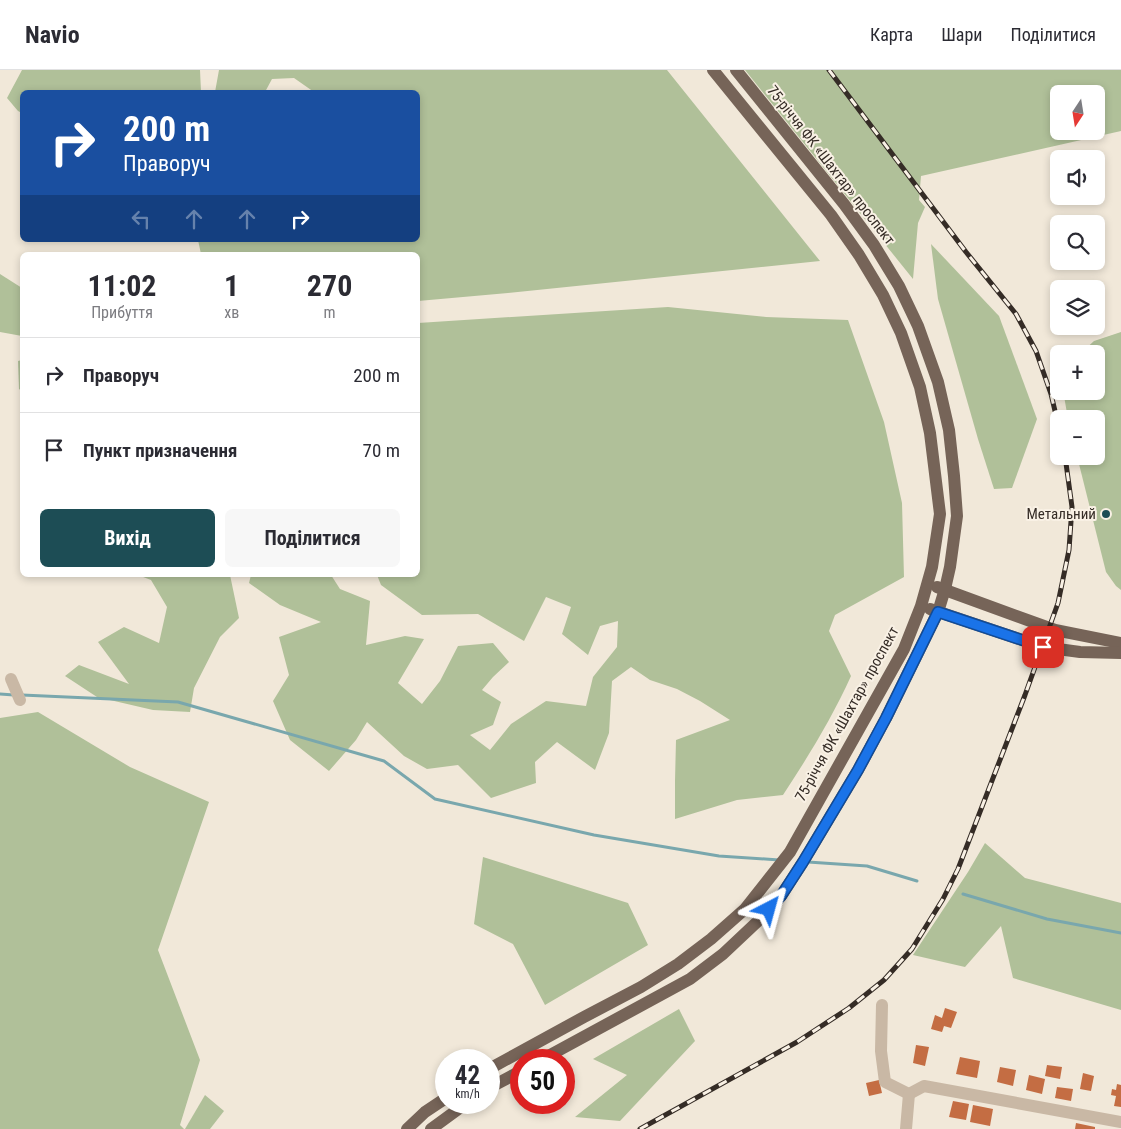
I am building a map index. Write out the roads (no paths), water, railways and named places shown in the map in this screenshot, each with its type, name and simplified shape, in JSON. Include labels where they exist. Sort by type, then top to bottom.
[{"type":"main road","name":"75-річчя ФК «Шахтар» проспект","points":[[500,1063],[641,987],[678,964],[711,939],[745,909],[790,852],[904,649],[928,584],[934,557],[940,514],[930,433],[920,387],[901,333],[883,295],[863,261],[831,215],[714,70]]},
{"type":"main road","name":"75-річчя ФК «Шахтар» проспект","points":[[561,1049],[690,980],[723,954],[781,896],[858,770],[886,718],[938,612],[950,567],[957,516],[949,430],[938,382],[918,326],[899,286],[874,244],[736,70]]},
{"type":"main road","points":[[928,584],[1055,630],[1121,643]]},
{"type":"main road","points":[[920,606],[1043,647],[1080,652],[1121,653]]},
{"type":"main road","points":[[406,1129],[435,1105]]},
{"type":"main road","points":[[431,1129],[452,1114]]},
{"type":"street","points":[[11,679],[20,700]]},
{"type":"street","points":[[882,1005],[881,1051],[885,1082],[909,1094]]},
{"type":"street","points":[[909,1094],[924,1086],[1117,1124]]},
{"type":"street","points":[[906,1129],[909,1094]]},
{"type":"waterway","points":[[0,694],[14,695]]},
{"type":"waterway","points":[[22,695],[178,702],[384,761],[435,799],[594,835],[719,856],[779,860]]},
{"type":"waterway","points":[[808,862],[867,866],[917,881]]},
{"type":"waterway","points":[[963,894],[1047,919],[1121,933]]},
{"type":"railway","points":[[829,70],[966,252],[1016,314],[1036,351],[1055,410]]},
{"type":"railway","points":[[640,1129],[797,1042],[849,1008],[884,980],[912,949],[943,899],[958,869],[1058,603],[1069,550],[1072,507],[1066,465]]},
{"type":"place","name":"Метальний","points":[[1106,514]]}]
